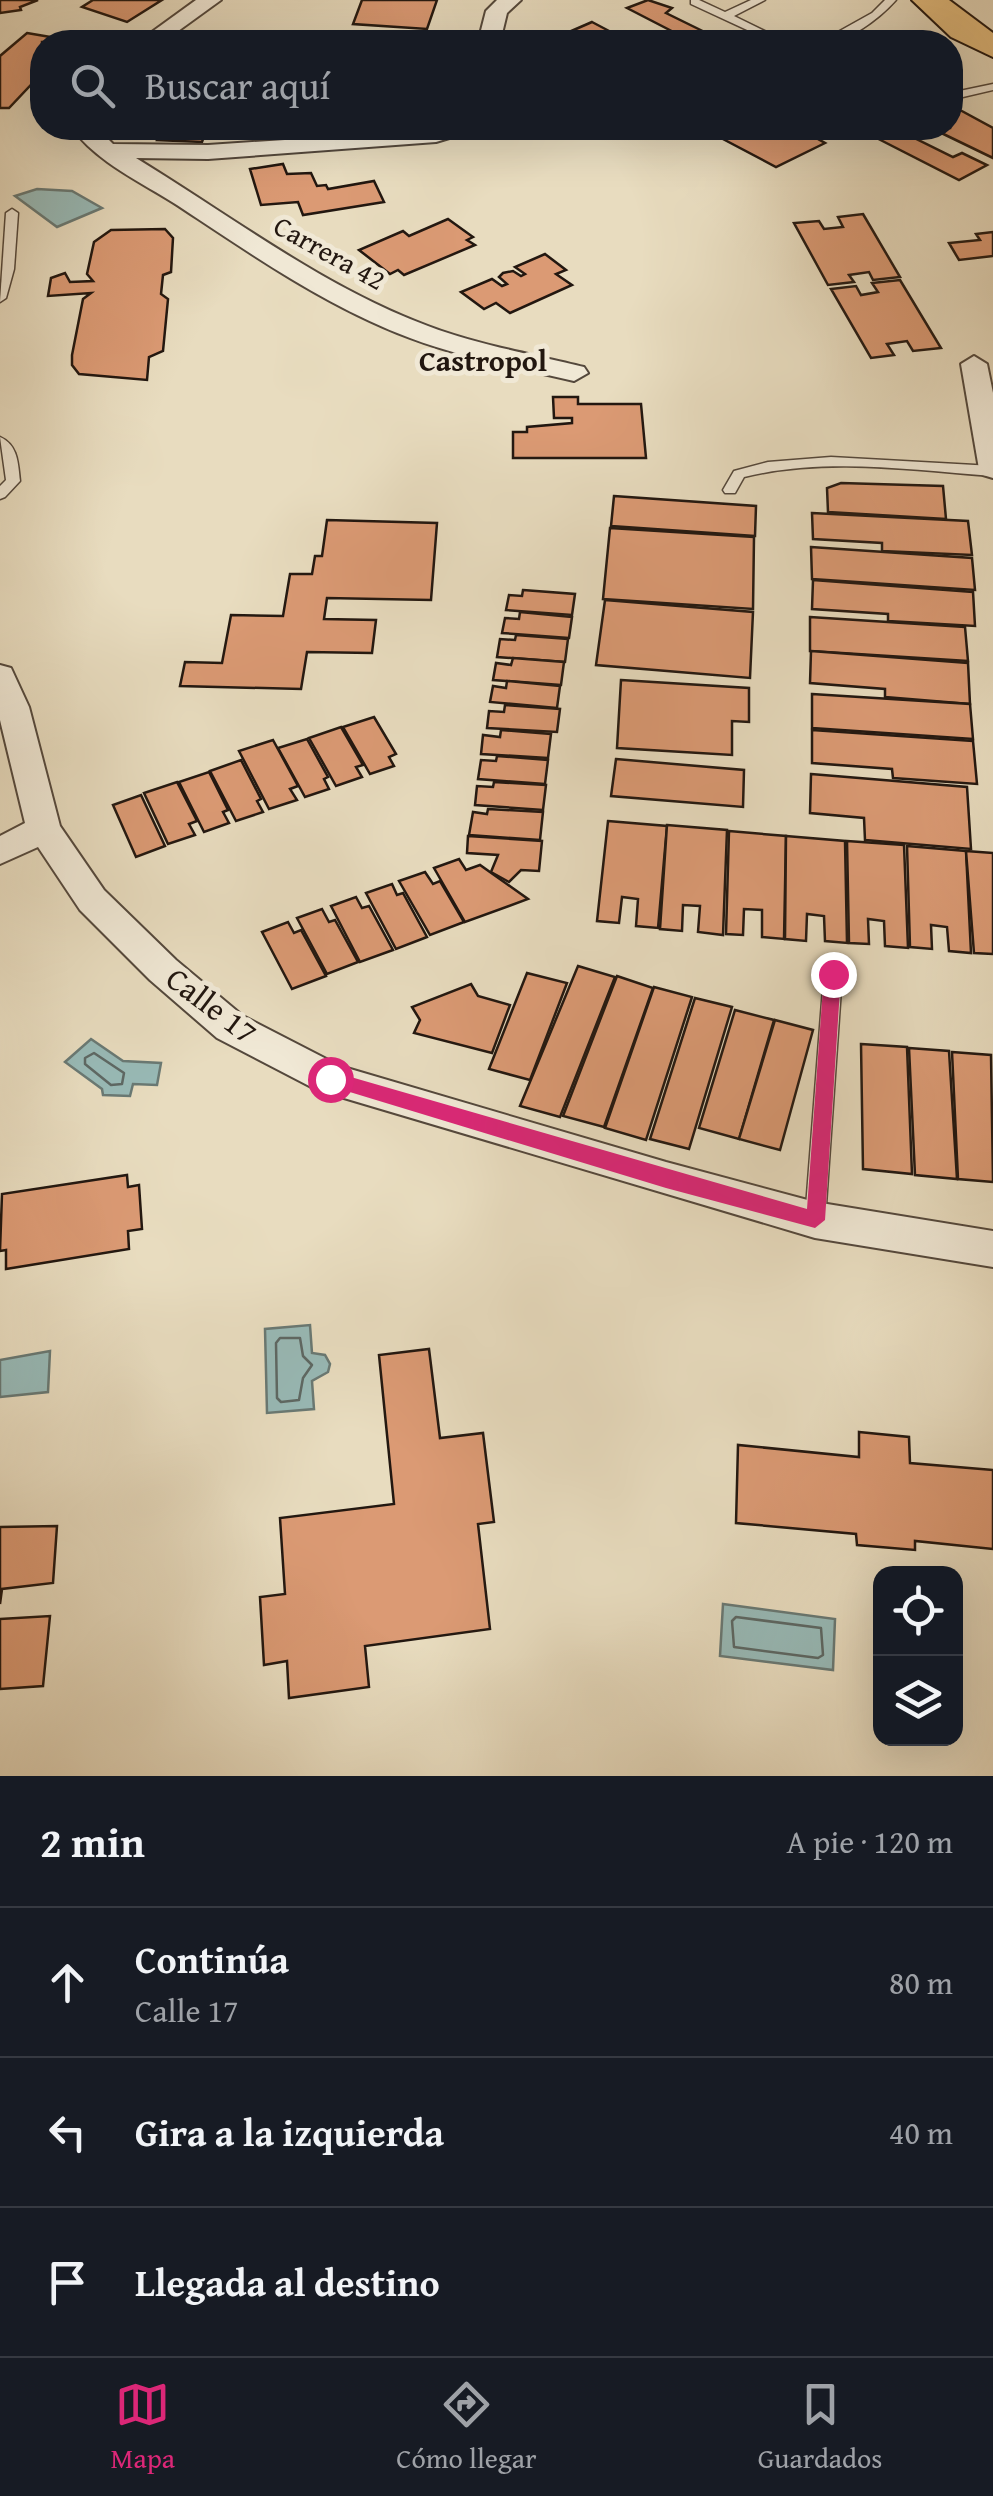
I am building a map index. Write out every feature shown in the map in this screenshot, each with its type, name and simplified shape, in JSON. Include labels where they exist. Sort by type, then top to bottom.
[{"type":"main road","points":[[892,0],[930,30]]},
{"type":"main road","points":[[929,0],[963,30],[993,48]]},
{"type":"main road","points":[[963,53],[993,71]]},
{"type":"street","points":[[166,30],[210,0]]},
{"type":"street","points":[[492,30],[498,11],[510,0]]},
{"type":"street","name":"Carrera 42","points":[[96,140],[107,151],[294,269],[398,324],[443,340],[574,373]]},
{"type":"street","points":[[107,151],[208,152],[378,140]]},
{"type":"street","points":[[974,364],[993,470]]},
{"type":"street","name":"Calle 17","points":[[0,676],[13,707],[44,829],[92,900],[162,970],[230,1027],[330,1079],[666,1180],[815,1220],[993,1248]]},
{"type":"street","points":[[0,851],[44,829]]},
{"type":"lane","points":[[725,16],[760,0]]},
{"type":"lane","points":[[849,30],[876,16],[892,0]]},
{"type":"lane","points":[[695,2],[755,30]]},
{"type":"lane","points":[[963,94],[993,88]]},
{"type":"lane","points":[[0,298],[8,268],[12,213]]},
{"type":"lane","points":[[0,441],[10,454],[13,482],[0,494]]},
{"type":"lane","points":[[730,490],[739,474],[765,466],[811,463],[993,470]]},
{"type":"lane","points":[[815,1220],[833,974]]},
{"type":"water","points":[[37,189],[72,191],[102,208],[57,227],[15,196]]},
{"type":"water","points":[[91,1039],[123,1061],[161,1063],[157,1085],[133,1084],[130,1096],[103,1095],[102,1089],[65,1062]]},
{"type":"water","points":[[310,1325],[312,1353],[325,1355],[330,1364],[328,1372],[312,1381],[314,1409],[267,1413],[265,1329]]},
{"type":"water","points":[[50,1351],[48,1392],[0,1397],[0,1360]]},
{"type":"water","points":[[723,1604],[835,1619],[833,1670],[720,1656]]},
{"type":"building","points":[[0,0],[38,0],[20,7],[21,10],[0,13]]},
{"type":"building","points":[[93,0],[162,0],[127,22],[82,7]]},
{"type":"building","points":[[362,0],[437,0],[427,29],[353,24]]},
{"type":"building","points":[[648,0],[672,8],[666,13],[701,30],[670,30],[627,8]]},
{"type":"building","points":[[592,22],[607,30],[574,30]]},
{"type":"building","points":[[30,34],[30,86],[9,108],[0,108],[0,56]]},
{"type":"building","points":[[963,112],[993,128],[993,158],[956,140],[963,140]]},
{"type":"building","points":[[725,140],[825,143],[776,167]]},
{"type":"building","points":[[881,140],[918,140],[953,157],[962,153],[987,165],[959,180]]},
{"type":"building","points":[[283,164],[287,174],[311,173],[317,186],[326,185],[328,189],[374,181],[384,202],[303,215],[298,202],[261,205],[250,169]]},
{"type":"building","points":[[863,214],[900,277],[873,280],[869,272],[849,275],[854,282],[828,285],[794,223],[819,221],[824,229],[843,227],[838,217]]},
{"type":"building","points":[[448,219],[473,237],[467,240],[475,245],[404,275],[398,270],[390,274],[359,250],[403,231],[409,236]]},
{"type":"building","points":[[165,229],[173,238],[171,272],[163,275],[161,294],[168,299],[163,351],[149,357],[147,380],[79,374],[72,365],[72,355],[83,299],[91,293],[48,296],[51,278],[65,273],[70,282],[93,281],[87,274],[94,242],[111,230]]},
{"type":"building","points":[[993,232],[993,256],[959,260],[949,243],[980,240],[976,234]]},
{"type":"building","points":[[545,254],[566,270],[556,274],[572,285],[510,313],[496,303],[484,309],[461,292],[492,279],[502,286],[507,284],[499,277],[503,273],[513,271],[521,276],[525,274],[515,267]]},
{"type":"building","points":[[900,280],[941,348],[913,351],[907,341],[887,344],[894,355],[871,358],[831,289],[856,286],[861,295],[878,292],[872,283]]},
{"type":"building","points":[[553,397],[578,397],[578,404],[641,404],[646,458],[513,458],[513,432],[572,423],[572,418],[554,418]]},
{"type":"building","points":[[841,483],[943,486],[946,519],[828,512],[827,488]]},
{"type":"building","points":[[614,496],[756,506],[755,536],[611,526]]},
{"type":"building","points":[[812,513],[968,521],[972,555],[882,551],[882,543],[813,539]]},
{"type":"building","points":[[327,520],[437,523],[431,600],[327,598],[324,619],[376,620],[372,653],[307,652],[301,689],[180,686],[185,662],[222,663],[231,615],[283,616],[290,574],[312,574],[315,556],[322,556]]},
{"type":"building","points":[[610,528],[754,537],[753,609],[603,599]]},
{"type":"building","points":[[811,547],[972,558],[975,590],[812,579]]},
{"type":"building","points":[[813,580],[973,592],[975,626],[888,621],[888,614],[812,609]]},
{"type":"building","points":[[523,590],[575,594],[572,615],[506,610],[509,595],[522,596]]},
{"type":"building","points":[[605,600],[753,612],[750,678],[596,665]]},
{"type":"building","points":[[520,612],[572,617],[569,638],[502,633],[505,618],[519,619]]},
{"type":"building","points":[[810,617],[965,627],[968,661],[810,651]]},
{"type":"building","points":[[516,635],[568,639],[565,662],[497,657],[500,639],[515,640]]},
{"type":"building","points":[[811,651],[968,663],[970,704],[885,697],[885,689],[810,683]]},
{"type":"building","points":[[513,658],[564,662],[561,685],[493,680],[496,663],[511,665]]},
{"type":"building","points":[[621,680],[749,688],[749,722],[732,721],[732,755],[617,748]]},
{"type":"building","points":[[507,681],[560,686],[557,708],[490,702],[493,686],[506,688]]},
{"type":"building","points":[[812,694],[970,704],[973,739],[812,728]]},
{"type":"building","points":[[505,705],[560,709],[557,732],[487,728],[489,711],[504,712]]},
{"type":"building","points":[[374,717],[396,754],[389,757],[394,766],[370,774],[343,727]]},
{"type":"building","points":[[341,727],[363,765],[356,767],[362,777],[336,786],[309,738]]},
{"type":"building","points":[[501,730],[551,734],[548,758],[481,754],[483,735],[500,737]]},
{"type":"building","points":[[812,730],[973,741],[977,784],[893,778],[892,769],[812,763]]},
{"type":"building","points":[[307,739],[328,777],[324,779],[329,789],[305,797],[278,748]]},
{"type":"building","points":[[273,740],[298,786],[290,789],[297,800],[269,809],[239,751]]},
{"type":"building","points":[[497,756],[548,760],[545,784],[478,779],[481,760],[496,761]]},
{"type":"building","points":[[616,759],[744,770],[743,807],[611,796]]},
{"type":"building","points":[[241,760],[261,799],[257,801],[263,812],[236,821],[210,771]]},
{"type":"building","points":[[209,772],[228,810],[223,812],[229,823],[204,832],[179,782]]},
{"type":"building","points":[[811,774],[967,787],[971,849],[865,840],[864,818],[810,813]]},
{"type":"building","points":[[177,782],[197,821],[189,824],[195,835],[168,844],[144,793]]},
{"type":"building","points":[[494,782],[546,785],[543,810],[475,805],[477,786],[493,787]]},
{"type":"building","points":[[141,795],[165,846],[136,857],[113,805]]},
{"type":"building","points":[[488,809],[543,812],[540,840],[469,835],[473,812],[487,814]]},
{"type":"building","points":[[608,821],[667,826],[658,928],[636,926],[638,899],[622,897],[619,923],[597,921]]},
{"type":"building","points":[[667,825],[727,830],[723,935],[698,932],[700,906],[683,905],[682,931],[660,929]]},
{"type":"building","points":[[729,831],[786,836],[784,939],[762,937],[762,910],[744,909],[743,935],[726,934]]},
{"type":"building","points":[[468,836],[542,841],[539,871],[521,870],[509,882],[491,872],[498,855],[467,853]]},
{"type":"building","points":[[786,836],[845,841],[847,943],[825,941],[824,916],[807,914],[806,941],[785,939]]},
{"type":"building","points":[[847,841],[904,845],[908,948],[885,946],[884,921],[868,919],[869,944],[849,943]]},
{"type":"building","points":[[907,846],[966,851],[971,953],[949,951],[947,927],[931,925],[932,949],[910,947]]},
{"type":"building","points":[[966,851],[993,853],[993,954],[974,953]]},
{"type":"building","points":[[459,859],[466,870],[480,865],[528,899],[465,922],[434,868]]},
{"type":"building","points":[[425,872],[433,884],[440,881],[464,922],[430,935],[399,881]]},
{"type":"building","points":[[392,884],[397,895],[403,893],[427,937],[396,949],[366,893]]},
{"type":"building","points":[[356,897],[362,908],[369,906],[393,950],[360,962],[331,906]]},
{"type":"building","points":[[322,909],[329,922],[335,920],[358,962],[327,974],[297,918]]},
{"type":"building","points":[[288,922],[294,933],[301,930],[326,976],[292,989],[262,932]]},
{"type":"building","points":[[578,966],[615,977],[560,1117],[520,1106]]},
{"type":"building","points":[[527,973],[567,983],[530,1080],[489,1069]]},
{"type":"building","points":[[617,976],[653,988],[604,1127],[563,1116]]},
{"type":"building","points":[[471,984],[478,996],[510,1005],[492,1053],[414,1033],[420,1020],[412,1007]]},
{"type":"building","points":[[654,987],[692,997],[646,1140],[605,1128]]},
{"type":"building","points":[[695,998],[732,1007],[689,1149],[650,1139]]},
{"type":"building","points":[[735,1010],[774,1020],[739,1139],[699,1128]]},
{"type":"building","points":[[775,1020],[813,1030],[780,1150],[739,1139]]},
{"type":"building","points":[[861,1044],[907,1047],[912,1174],[863,1169]]},
{"type":"building","points":[[909,1048],[949,1051],[957,1179],[915,1175]]},
{"type":"building","points":[[952,1052],[991,1055],[993,1182],[958,1179]]},
{"type":"building","points":[[127,1175],[128,1187],[139,1185],[142,1229],[128,1231],[129,1249],[6,1269],[6,1250],[0,1251],[2,1194]]},
{"type":"building","points":[[429,1349],[440,1438],[483,1433],[494,1522],[478,1524],[490,1629],[365,1646],[369,1687],[289,1698],[287,1661],[264,1665],[260,1597],[285,1594],[280,1518],[394,1504],[379,1355]]},
{"type":"building","points":[[859,1432],[909,1437],[910,1463],[993,1470],[993,1549],[915,1541],[915,1550],[857,1545],[856,1534],[736,1523],[738,1445],[859,1457]]},
{"type":"building","points":[[57,1526],[53,1583],[2,1589],[0,1604],[0,1527]]},
{"type":"building","points":[[50,1616],[43,1686],[0,1689],[0,1619]]},
{"type":"district","name":"Castropol","points":[[483,360]]},
{"type":"route","points":[[330,1079],[666,1180],[815,1220],[833,974]]}]
